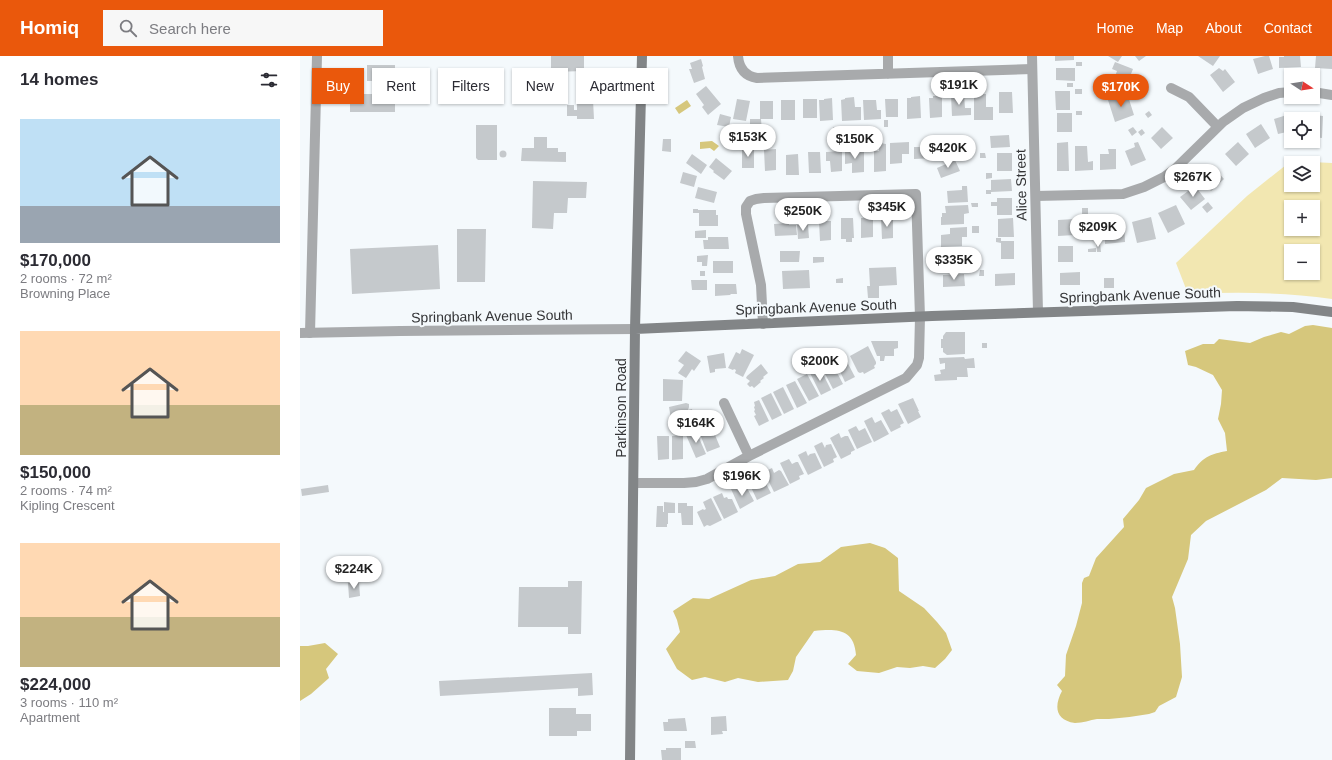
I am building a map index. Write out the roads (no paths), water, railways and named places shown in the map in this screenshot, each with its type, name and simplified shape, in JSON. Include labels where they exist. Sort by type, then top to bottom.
[{"type":"main road","name":"Parkinson Road","points":[[630,760],[636,329],[642,56]]},
{"type":"main road","name":"Springbank Avenue South","points":[[636,329],[1038,312],[1237,306],[1293,307],[1332,312]]},
{"type":"street","points":[[310,333],[317,56]]},
{"type":"street","points":[[738,56],[741,69],[751,77],[757,78],[1032,69]]},
{"type":"street","points":[[888,56],[888,74]]},
{"type":"street","name":"Alice Street","points":[[1032,56],[1038,312]]},
{"type":"street","points":[[1171,88],[1189,97],[1218,126]]},
{"type":"street","points":[[1036,196],[1123,194],[1140,189],[1164,177],[1175,169],[1218,126],[1232,115],[1251,103],[1284,93]]},
{"type":"street","points":[[1320,93],[1332,95]]},
{"type":"street","points":[[634,483],[681,483],[696,482],[707,479],[749,456],[907,377],[917,366],[919,358],[920,317],[916,194],[765,198],[750,201],[746,207],[746,214],[760,285],[764,324]]},
{"type":"street","name":"Springbank Avenue South","points":[[300,334],[400,331],[636,329]]},
{"type":"street","points":[[724,403],[749,456]]}]
